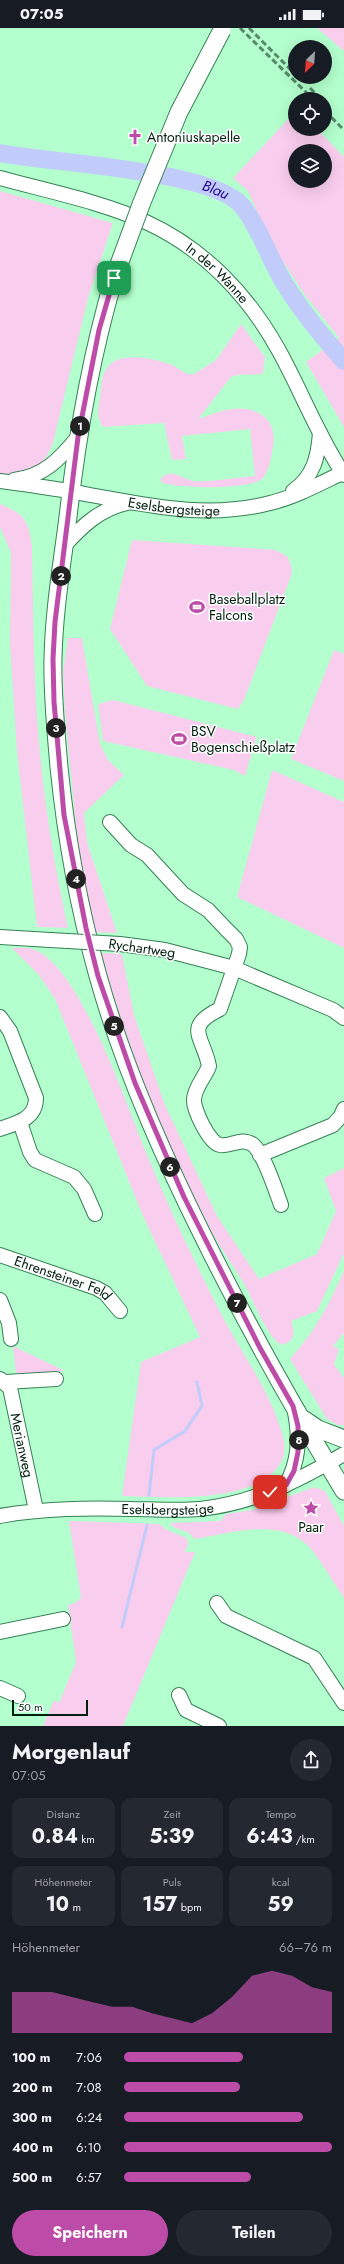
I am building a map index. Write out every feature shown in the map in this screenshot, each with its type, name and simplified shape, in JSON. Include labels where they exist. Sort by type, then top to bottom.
[{"type":"main road","points":[[222,29],[179,112],[142,202],[114,278],[99,330],[78,437],[64,546],[53,659],[57,740],[64,815],[73,866],[98,976],[135,1083],[184,1197],[260,1348],[344,1491]]},
{"type":"main road","points":[[297,1411],[318,1429],[344,1439]]},
{"type":"street","name":"In der Wanne","points":[[0,178],[124,214],[148,223],[168,234],[213,266],[235,286],[264,324],[279,349],[320,432],[343,474]]},
{"type":"street","points":[[279,500],[295,490],[313,470],[319,450],[320,432]]},
{"type":"street","points":[[0,481],[25,478],[44,471],[62,457],[78,437]]},
{"type":"street","name":"Eselsbergsteige","points":[[0,481],[71,491],[128,502],[194,512],[234,510],[279,500],[308,490],[343,474]]},
{"type":"street","points":[[64,546],[95,517],[116,505],[128,502]]},
{"type":"street","points":[[110,822],[131,845],[147,855],[183,894],[208,910],[236,939],[240,947],[220,1009],[206,1016],[197,1029],[198,1036],[209,1066],[195,1092],[193,1100],[196,1111],[211,1140],[218,1144],[224,1145],[246,1141],[254,1145],[260,1155],[281,1204]]},
{"type":"street","name":"Rychartweg","points":[[0,937],[120,944],[165,950],[234,968],[333,1010],[344,1018]]},
{"type":"street","points":[[0,1017],[10,1031],[36,1098],[36,1106],[32,1113],[20,1122],[0,1129]]},
{"type":"street","points":[[260,1155],[333,1125],[341,1116],[344,1109]]},
{"type":"street","points":[[20,1122],[35,1160],[74,1177],[84,1189],[95,1214]]},
{"type":"street","name":"Ehrensteiner Feld","points":[[0,1255],[96,1288],[105,1293],[120,1311]]},
{"type":"street","points":[[0,1300],[12,1339]]},
{"type":"street","name":"Merianweg","points":[[2,1380],[56,1379]]},
{"type":"street","name":"Merianweg","points":[[2,1380],[10,1388],[36,1510]]},
{"type":"street","points":[[286,1485],[294,1471],[298,1452],[297,1411]]},
{"type":"street","name":"Eselsbergsteige","points":[[0,1516],[36,1510],[199,1509],[242,1502],[286,1485],[344,1454]]},
{"type":"street","points":[[217,1603],[226,1616],[314,1658],[344,1703]]},
{"type":"street","points":[[0,1632],[62,1619]]},
{"type":"street","points":[[0,1688],[18,1696]]},
{"type":"street","points":[[179,1695],[186,1710],[219,1726]]},
{"type":"shaded area","points":[[317,28],[344,28],[344,51]]},
{"type":"shaded area","points":[[288,119],[288,136],[324,136],[331,144],[288,144],[288,188],[332,188],[332,145],[344,157],[344,427],[306,362],[339,338],[305,295],[272,245],[248,191],[233,178]]},
{"type":"shaded area","points":[[0,191],[113,223],[88,298],[53,443],[44,460],[34,470],[11,474],[0,474]]},
{"type":"shaded area","points":[[241,324],[265,357],[263,373],[231,377],[198,419],[233,409],[250,410],[264,417],[269,422],[274,437],[269,467],[263,478],[245,485],[197,487],[161,482],[161,478],[169,474],[177,475],[193,481],[214,481],[255,476],[250,429],[182,436],[186,459],[172,460],[164,423],[103,427],[98,417],[98,410],[105,371],[113,362],[120,359],[138,358],[172,365],[185,373],[194,374],[216,360]]},
{"type":"shaded area","points":[[0,504],[20,515],[27,525],[31,538],[34,662],[39,741],[50,835],[68,928],[37,927],[17,752],[10,643],[11,553],[0,527]]},
{"type":"shaded area","name":"Baseballplatz Falcons","points":[[132,540],[276,550],[288,557],[292,569],[291,576],[244,700],[238,709],[147,686],[110,629]]},
{"type":"shaded area","points":[[68,638],[82,638],[100,744],[108,760],[124,775],[84,813],[87,842],[117,933],[95,932],[78,848],[65,713],[63,673]]},
{"type":"shaded area","points":[[334,650],[344,654],[344,781],[291,759]]},
{"type":"shaded area","name":"BSV Bogenschießplatz","points":[[113,700],[257,737],[245,776],[234,770],[103,741],[98,704]]},
{"type":"shaded area","points":[[272,770],[344,802],[344,948],[237,897]]},
{"type":"shaded area","points":[[12,948],[26,948],[35,950],[52,962],[69,983],[85,1009],[114,1071],[145,1150],[183,1237],[225,1321],[274,1410],[284,1439],[284,1454],[280,1464],[267,1477],[250,1486],[207,1496],[122,1496],[141,1362],[200,1337],[143,1216],[55,999],[39,975]]},
{"type":"shaded area","points":[[101,953],[122,954],[134,1015],[165,1105],[217,1216],[259,1279],[317,1254],[336,1211],[324,1178],[344,1168],[344,1253],[317,1311],[291,1321],[294,1332],[292,1339],[287,1343],[282,1345],[272,1336],[246,1287],[212,1233],[191,1192],[161,1126],[134,1058]]},
{"type":"shaded area","points":[[344,1271],[344,1333],[333,1346],[339,1349],[334,1364],[344,1378],[344,1425],[338,1425],[327,1419],[290,1359],[307,1338],[321,1317]]},
{"type":"shaded area","points":[[13,1346],[65,1371],[16,1374]]},
{"type":"shaded area","points":[[314,1487],[325,1491],[344,1526],[344,1598],[311,1549],[299,1539],[286,1532],[256,1529],[194,1539],[186,1531],[175,1528],[170,1523],[220,1521],[226,1514],[252,1510]]},
{"type":"shaded area","points":[[69,1521],[160,1524],[165,1529],[187,1538],[188,1545],[185,1552],[195,1552],[123,1726],[43,1726],[54,1700],[59,1703],[76,1662],[68,1605],[75,1603],[81,1598]]},
{"type":"waterway","name":"Blau","points":[[0,153],[167,176],[200,184],[227,194],[243,207],[248,214],[279,274],[293,297],[317,330],[344,361]]},
{"type":"waterway","points":[[149,1495],[154,1450],[185,1431],[202,1406],[197,1382]]},
{"type":"waterway","points":[[122,1627],[147,1525]]},
{"type":"railway","points":[[240,28],[306,92]]},
{"type":"railway","points":[[249,28],[288,67]]},
{"type":"railway","points":[[310,88],[314,92]]},
{"type":"railway","points":[[332,118],[344,130]]},
{"type":"place","name":"Antoniuskapelle","points":[[135,137]]},
{"type":"place","name":"Baseballplatz Falcons","points":[[197,607]]},
{"type":"place","name":"BSV Bogenschießplatz","points":[[179,739]]},
{"type":"place","name":"Paar","points":[[311,1508]]},
{"type":"route","points":[[114,278],[99,330],[78,437],[55,622],[53,659],[54,702],[64,815],[86,928],[98,976],[135,1083],[153,1128],[184,1197],[260,1348],[293,1406],[298,1426],[299,1441],[294,1471],[286,1485],[270,1492]]}]
